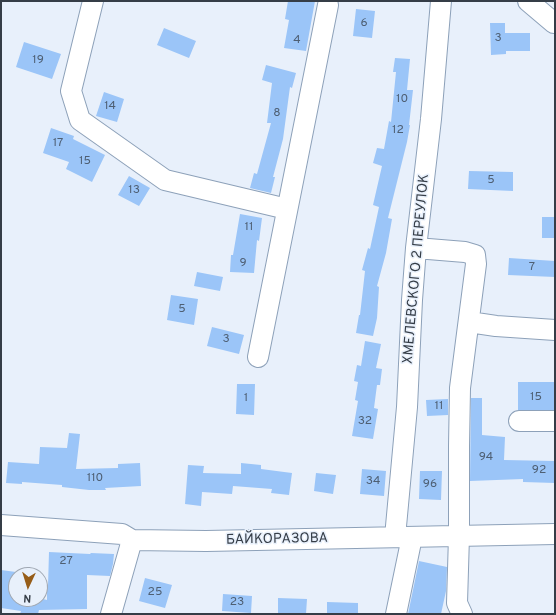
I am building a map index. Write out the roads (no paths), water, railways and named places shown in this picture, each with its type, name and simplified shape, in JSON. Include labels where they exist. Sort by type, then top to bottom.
[{"type":"street","points":[[93,1],[71,91],[80,120],[165,180],[287,209]]},
{"type":"street","name":"ХМЕЛЕВСКОГО 2 ПЕРЕУЛОК","points":[[396,614],[404,537],[407,407],[412,300],[416,248],[431,119],[441,1]]},
{"type":"street","points":[[528,1],[554,23]]},
{"type":"street","points":[[258,357],[328,5]]},
{"type":"street","points":[[416,248],[465,252],[475,255],[476,264],[460,388],[457,603],[462,614]]},
{"type":"street","points":[[469,322],[496,326],[555,330]]},
{"type":"street","points":[[520,421],[555,421]]},
{"type":"street","name":"БАЙКОРАЗОВА","points":[[1,525],[122,534],[132,540],[206,541],[555,534]]},
{"type":"street","points":[[111,614],[132,540]]}]
